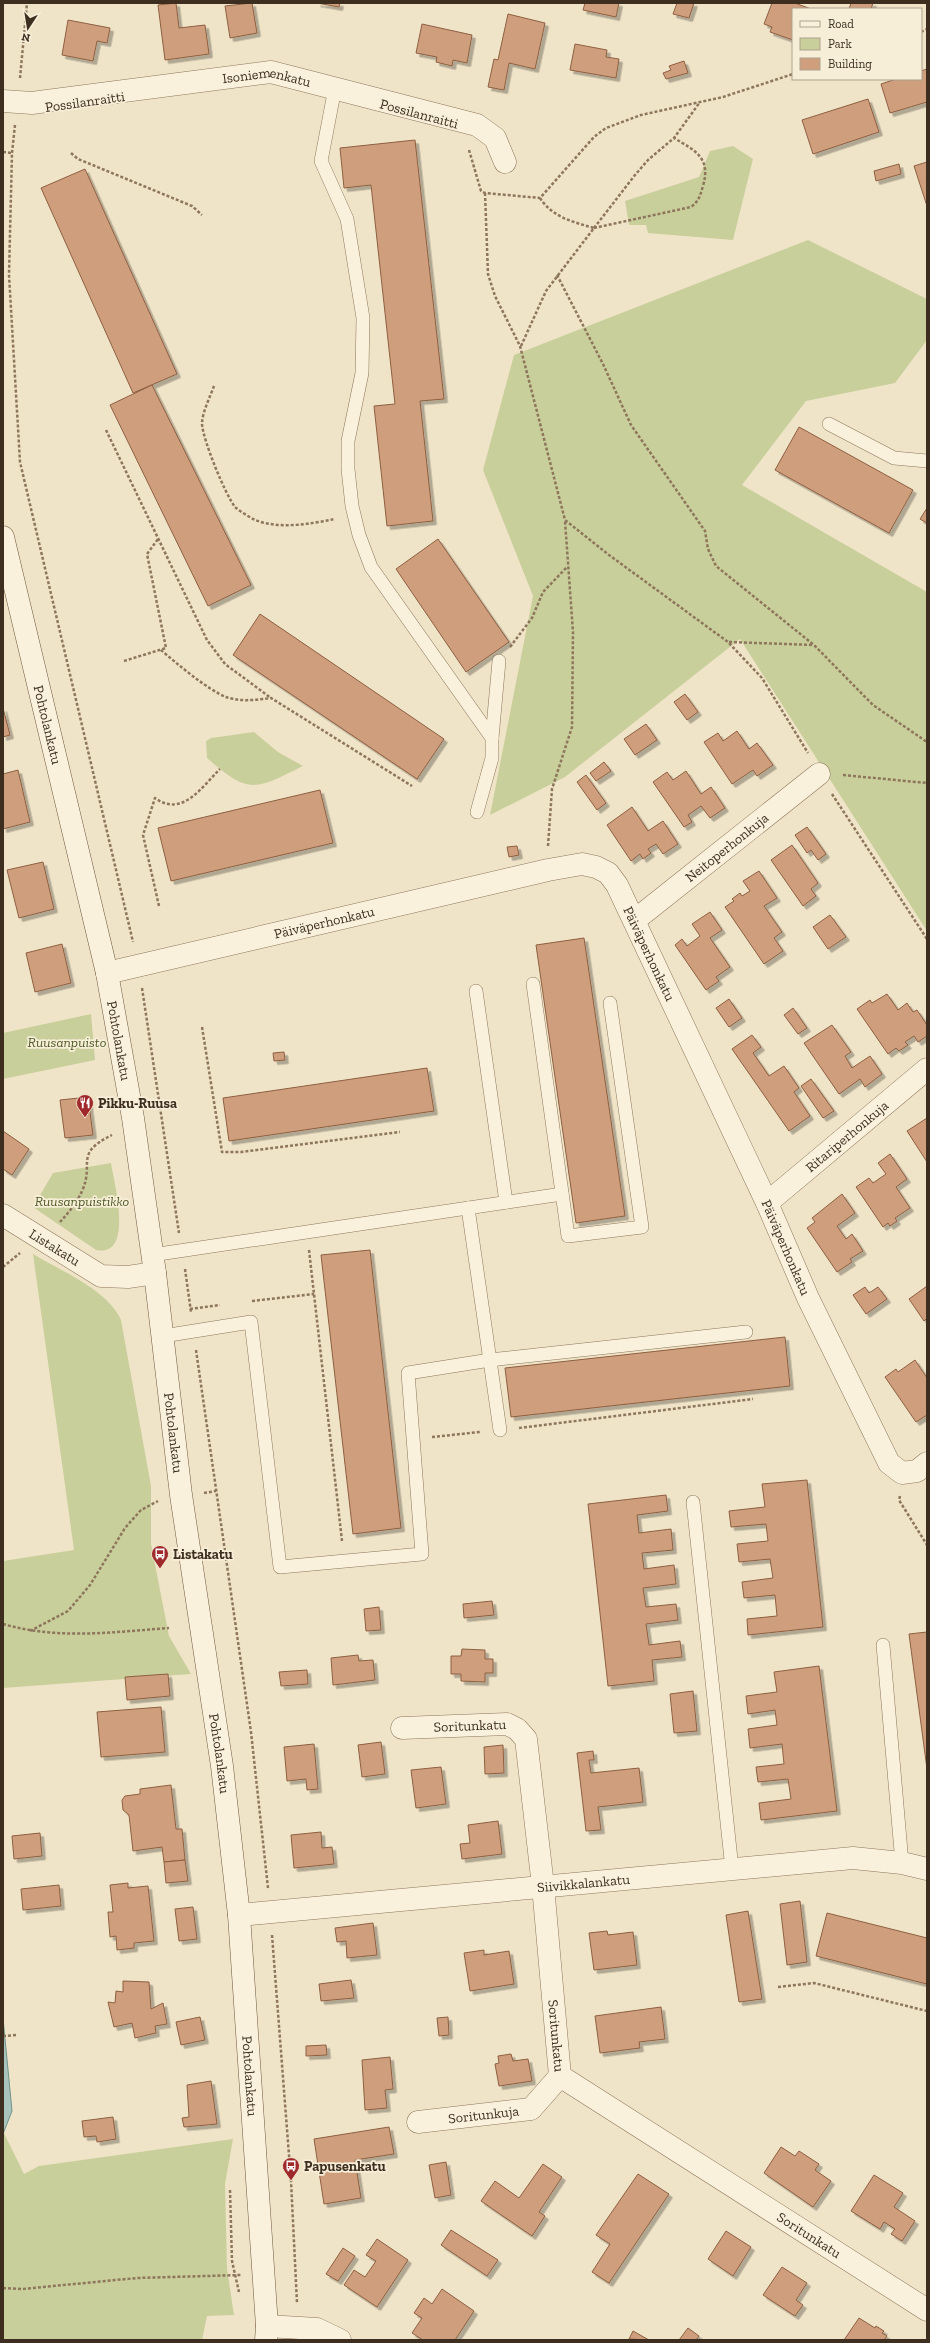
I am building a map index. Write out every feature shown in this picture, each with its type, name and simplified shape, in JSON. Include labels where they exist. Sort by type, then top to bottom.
[{"type":"street","name":"Isoniemenkatu","points":[[3,101],[32,103],[270,72],[477,125],[495,138],[505,162]]},
{"type":"street","name":"Pohtolankatu","points":[[3,537],[107,973],[133,1118],[154,1264],[182,1495],[222,1766],[239,1915],[266,2333]]},
{"type":"street","name":"Neitoperhonkuja","points":[[635,920],[818,774]]},
{"type":"street","name":"Päiväperhonkatu","points":[[107,973],[548,870],[582,864],[596,867],[608,873],[617,885],[635,920],[767,1203],[808,1298],[889,1463],[902,1473]]},
{"type":"street","name":"Ritariperhonkuja","points":[[767,1203],[927,1069]]},
{"type":"street","name":"Listakatu","points":[[3,1215],[101,1276],[128,1277],[154,1264]]},
{"type":"street","points":[[902,1473],[917,1471],[927,1463]]},
{"type":"street","name":"Soritunkatu","points":[[402,1728],[506,1724],[517,1729],[526,1739],[543,1886],[560,2076],[927,2310]]},
{"type":"street","name":"Siivikkalankatu","points":[[239,1915],[853,1858],[902,1863],[927,1869]]},
{"type":"street","name":"Soritunkuja","points":[[418,2122],[531,2109],[560,2076]]},
{"type":"street","points":[[266,2333],[317,2329],[340,2340]]},
{"type":"lane","points":[[335,88],[321,161],[347,219],[363,318],[362,373],[348,441],[348,469],[358,535],[371,567],[492,738]]},
{"type":"lane","points":[[830,424],[894,458],[927,461]]},
{"type":"lane","points":[[477,812],[486,786],[492,758],[492,738],[499,661]]},
{"type":"lane","points":[[533,984],[568,1236],[642,1227],[610,1003]]},
{"type":"lane","points":[[476,992],[506,1202]]},
{"type":"lane","points":[[154,1264],[307,1232],[562,1194]]},
{"type":"lane","points":[[468,1208],[500,1430]]},
{"type":"lane","points":[[163,1336],[251,1322],[280,1567],[422,1554],[408,1373],[490,1360],[746,1332]]},
{"type":"lane","points":[[693,1502],[732,1869]]},
{"type":"lane","points":[[883,1645],[902,1863]]},
{"type":"path","points":[[540,198],[594,137],[606,128],[641,115],[722,97],[792,74]]},
{"type":"path","points":[[520,346],[546,291],[557,275],[648,160],[674,138],[700,102]]},
{"type":"path","points":[[15,126],[22,124]]},
{"type":"path","points":[[548,870],[548,815],[552,789],[572,727],[573,632],[567,567],[565,520],[520,346],[495,296],[488,274],[485,193],[540,198],[547,208],[561,217],[594,228],[691,207],[698,202],[705,178],[705,164],[694,149],[674,138]]},
{"type":"path","name":"Possilanraitti","points":[[468,147],[481,191],[485,193]]},
{"type":"path","points":[[3,152],[12,153]]},
{"type":"path","points":[[71,153],[78,159],[192,206],[202,215]]},
{"type":"path","points":[[557,275],[603,364],[630,425],[705,531],[708,549],[716,566],[814,645],[873,705],[927,742]]},
{"type":"path","points":[[214,386],[202,424],[205,440],[222,481],[236,507],[254,519],[277,524],[308,524],[354,516]]},
{"type":"path","points":[[106,430],[207,640],[225,664],[272,698],[412,786]]},
{"type":"path","points":[[565,520],[621,564],[728,642],[762,678],[804,744],[818,774],[927,939]]},
{"type":"path","points":[[124,661],[166,648],[147,554],[158,539]]},
{"type":"path","points":[[499,661],[528,624],[543,592],[567,567]]},
{"type":"path","points":[[728,642],[814,645]]},
{"type":"path","points":[[161,650],[178,665],[226,697],[246,701],[272,698]]},
{"type":"path","points":[[160,906],[143,835],[155,798],[164,804],[182,803],[194,796],[220,769]]},
{"type":"path","points":[[818,774],[927,783]]},
{"type":"path","points":[[202,1027],[222,1152],[241,1152],[400,1132]]},
{"type":"path","points":[[3,1268],[37,1237],[59,1223],[72,1207],[82,1191],[87,1157],[96,1143],[112,1135]]},
{"type":"path","points":[[307,1232],[345,1561]]},
{"type":"path","points":[[413,1439],[500,1430],[753,1399]]},
{"type":"path","points":[[899,1500],[902,1473]]},
{"type":"path","points":[[895,1494],[927,1545]]},
{"type":"path","points":[[30,1631],[68,1611],[90,1585],[125,1528],[141,1510],[160,1500]]},
{"type":"path","points":[[3,1624],[30,1631],[74,1635],[169,1628]]},
{"type":"path","points":[[778,1986],[814,1983],[927,2011]]},
{"type":"path","points":[[3,2036],[17,2035]]},
{"type":"path","points":[[230,2190],[230,2234],[235,2276],[240,2296]]},
{"type":"path","points":[[3,2288],[22,2289],[137,2278],[235,2276],[263,2273]]},
{"type":"green space","points":[[733,146],[753,159],[733,240],[648,233],[646,225],[629,225],[625,201],[699,177],[710,151]]},
{"type":"green space","points":[[808,240],[927,299],[927,340],[895,383],[806,401],[742,485],[927,592],[927,931],[740,639],[565,777],[490,815],[533,596],[483,470],[514,355]]},
{"type":"green space","points":[[254,732],[278,752],[303,766],[274,780],[263,784],[253,785],[243,783],[233,778],[207,758],[206,741],[211,738]]},
{"type":"green space","name":"Ruusanpuisto","points":[[91,1014],[95,1060],[3,1079],[3,1033]]},
{"type":"green space","name":"Ruusanpuistikko","points":[[111,1163],[118,1201],[119,1231],[115,1243],[108,1249],[96,1250],[33,1207],[53,1173]]},
{"type":"green space","points":[[33,1254],[70,1274],[95,1290],[115,1309],[121,1320],[151,1486],[151,1544],[169,1636],[191,1674],[3,1688],[3,1561],[74,1550]]},
{"type":"green space","points":[[4,2133],[24,2174],[39,2166],[233,2139],[225,2184],[227,2269],[234,2315],[207,2316],[202,2340],[3,2340]]},
{"type":"water","points":[[3,2018],[12,2111],[3,2134]]},
{"type":"building","points":[[176,3],[179,28],[205,25],[209,54],[165,60],[158,5]]},
{"type":"building","points":[[252,3],[257,33],[230,38],[225,6]]},
{"type":"building","points":[[317,3],[340,3],[339,7]]},
{"type":"building","points":[[585,3],[619,3],[616,17],[583,10]]},
{"type":"building","points":[[677,3],[694,3],[689,18],[673,14]]},
{"type":"building","points":[[772,3],[795,3],[808,8],[792,8],[792,40],[770,32],[772,27],[764,24]]},
{"type":"building","points":[[851,3],[873,3],[871,8],[849,8]]},
{"type":"building","points":[[508,14],[545,23],[535,69],[509,63],[504,90],[488,87],[494,59],[498,60]]},
{"type":"building","points":[[68,20],[110,28],[107,43],[97,41],[93,61],[62,55]]},
{"type":"building","points":[[422,24],[472,35],[467,63],[453,60],[452,66],[436,62],[437,57],[416,53]]},
{"type":"building","points":[[575,44],[607,50],[606,57],[619,59],[616,78],[570,70]]},
{"type":"building","points":[[684,61],[688,73],[666,79],[663,73],[671,70],[669,66]]},
{"type":"building","points":[[927,69],[927,102],[890,113],[881,84],[893,80],[922,80],[922,71]]},
{"type":"building","points":[[868,99],[879,132],[813,154],[802,120]]},
{"type":"building","points":[[415,140],[444,399],[420,401],[433,521],[387,526],[374,406],[395,404],[371,185],[344,188],[340,148]]},
{"type":"building","points":[[927,162],[927,206],[914,166]]},
{"type":"building","points":[[899,164],[901,174],[876,181],[874,171]]},
{"type":"building","points":[[85,169],[177,374],[133,393],[41,188]]},
{"type":"building","points":[[152,385],[251,585],[208,606],[110,405]]},
{"type":"building","points":[[799,427],[913,490],[889,533],[775,470]]},
{"type":"building","points":[[927,508],[927,523],[920,519]]},
{"type":"building","points":[[438,539],[509,642],[466,672],[396,569]]},
{"type":"building","points":[[260,614],[444,739],[417,779],[233,655]]},
{"type":"building","points":[[685,694],[698,712],[687,720],[674,702]]},
{"type":"building","points":[[3,708],[10,735],[3,737]]},
{"type":"building","points":[[646,724],[657,740],[635,755],[624,739]]},
{"type":"building","points":[[737,731],[749,749],[757,743],[773,765],[757,776],[753,770],[732,784],[704,742],[718,733],[723,741]]},
{"type":"building","points":[[604,762],[611,771],[596,781],[590,773]]},
{"type":"building","points":[[18,770],[30,822],[3,829],[3,774]]},
{"type":"building","points":[[686,771],[701,794],[711,787],[725,808],[710,818],[701,806],[688,815],[692,822],[684,827],[653,782],[667,772],[673,780]]},
{"type":"building","points":[[586,775],[606,803],[597,810],[577,782]]},
{"type":"building","points":[[320,790],[333,843],[171,881],[158,828]]},
{"type":"building","points":[[632,807],[648,831],[663,821],[678,844],[663,854],[656,844],[648,849],[651,853],[643,859],[640,854],[631,861],[607,825]]},
{"type":"building","points":[[807,827],[826,854],[818,860],[811,850],[807,853],[795,835]]},
{"type":"building","points":[[792,845],[818,883],[811,889],[816,896],[803,906],[771,860]]},
{"type":"building","points":[[517,846],[519,855],[509,857],[507,847]]},
{"type":"building","points":[[43,862],[54,909],[19,918],[7,870]]},
{"type":"building","points":[[759,871],[777,898],[764,906],[782,932],[774,938],[783,951],[764,964],[725,907],[734,901],[732,899],[740,893],[742,896],[750,891],[743,881]]},
{"type":"building","points":[[710,912],[722,930],[710,938],[730,967],[716,977],[719,981],[706,990],[675,945],[682,939],[687,946],[700,936],[692,924]]},
{"type":"building","points":[[830,915],[846,937],[828,949],[813,927]]},
{"type":"building","points":[[584,938],[625,1216],[576,1223],[536,945]]},
{"type":"building","points":[[62,944],[71,983],[35,992],[26,953]]},
{"type":"building","points":[[887,994],[898,1010],[907,1003],[913,1012],[917,1010],[927,1025],[927,1036],[918,1042],[914,1036],[905,1042],[908,1045],[899,1051],[896,1048],[888,1054],[857,1009],[870,1000],[872,1003]]},
{"type":"building","points":[[729,999],[742,1018],[729,1027],[716,1008]]},
{"type":"building","points":[[793,1008],[807,1028],[798,1034],[784,1015]]},
{"type":"building","points":[[832,1025],[851,1052],[845,1056],[852,1068],[870,1056],[882,1074],[865,1087],[860,1079],[839,1094],[804,1043]]},
{"type":"building","points":[[752,1035],[761,1047],[753,1053],[769,1076],[784,1066],[799,1088],[794,1092],[810,1116],[789,1131],[732,1049]]},
{"type":"building","points":[[284,1052],[285,1060],[274,1061],[273,1053]]},
{"type":"building","points":[[427,1068],[434,1111],[229,1141],[223,1098]]},
{"type":"building","points":[[811,1079],[834,1111],[823,1118],[801,1086]]},
{"type":"building","points":[[88,1097],[93,1135],[65,1138],[60,1100]]},
{"type":"building","points":[[927,1118],[927,1162],[907,1131]]},
{"type":"building","points":[[3,1131],[29,1149],[12,1175],[3,1169]]},
{"type":"building","points":[[890,1154],[907,1179],[896,1187],[910,1208],[895,1218],[897,1221],[890,1226],[888,1223],[883,1227],[856,1187],[869,1178],[873,1183],[886,1174],[878,1163]]},
{"type":"building","points":[[842,1194],[855,1213],[837,1226],[846,1239],[852,1234],[863,1251],[850,1259],[852,1262],[837,1272],[807,1228],[815,1222],[812,1218]]},
{"type":"building","points":[[370,1250],[401,1528],[353,1534],[321,1255]]},
{"type":"building","points":[[927,1286],[927,1318],[924,1321],[909,1299]]},
{"type":"building","points":[[865,1287],[869,1293],[878,1287],[887,1299],[866,1314],[853,1295]]},
{"type":"building","points":[[785,1337],[790,1386],[511,1417],[505,1368]]},
{"type":"building","points":[[915,1360],[927,1378],[927,1415],[916,1422],[885,1377],[896,1369],[898,1372]]},
{"type":"building","points":[[807,1480],[823,1627],[748,1635],[747,1619],[777,1616],[775,1595],[744,1598],[742,1582],[773,1578],[770,1559],[739,1562],[737,1544],[768,1541],[766,1524],[731,1527],[729,1511],[765,1507],[762,1484]]},
{"type":"building","points":[[666,1495],[668,1511],[637,1515],[639,1533],[671,1529],[673,1550],[642,1553],[644,1569],[674,1565],[676,1584],[643,1588],[646,1607],[676,1604],[678,1620],[646,1624],[649,1645],[680,1641],[682,1657],[652,1660],[654,1681],[608,1686],[588,1504]]},
{"type":"building","points":[[492,1601],[494,1615],[464,1618],[463,1604]]},
{"type":"building","points":[[379,1607],[381,1630],[366,1631],[364,1609]]},
{"type":"building","points":[[927,1632],[927,1769],[909,1634]]},
{"type":"building","points":[[462,1649],[485,1650],[485,1659],[493,1659],[493,1673],[485,1673],[485,1682],[461,1681],[461,1674],[451,1674],[451,1656],[461,1656]]},
{"type":"building","points":[[358,1655],[359,1661],[373,1660],[375,1680],[333,1685],[331,1658]]},
{"type":"building","points":[[819,1666],[837,1811],[761,1820],[759,1803],[791,1799],[788,1779],[758,1782],[756,1767],[784,1764],[782,1744],[750,1748],[748,1729],[777,1725],[775,1710],[748,1714],[746,1696],[777,1692],[774,1672]]},
{"type":"building","points":[[307,1670],[308,1684],[281,1686],[279,1672]]},
{"type":"building","points":[[168,1674],[170,1696],[127,1700],[125,1677]]},
{"type":"building","points":[[693,1691],[697,1731],[674,1733],[670,1694]]},
{"type":"building","points":[[161,1707],[165,1752],[101,1757],[97,1712]]},
{"type":"building","points":[[381,1742],[385,1774],[362,1777],[358,1745]]},
{"type":"building","points":[[314,1744],[318,1789],[307,1790],[306,1779],[287,1781],[284,1747]]},
{"type":"building","points":[[503,1745],[504,1773],[485,1774],[484,1747]]},
{"type":"building","points":[[593,1751],[594,1760],[589,1760],[591,1773],[639,1768],[643,1802],[598,1807],[601,1830],[586,1831],[577,1753]]},
{"type":"building","points":[[441,1767],[446,1804],[416,1808],[411,1770]]},
{"type":"building","points":[[171,1785],[176,1829],[182,1829],[185,1860],[164,1862],[162,1847],[133,1851],[129,1815],[123,1810],[122,1800],[125,1796],[140,1794],[140,1789]]},
{"type":"building","points":[[498,1821],[502,1854],[462,1859],[460,1844],[470,1843],[468,1825]]},
{"type":"building","points":[[321,1832],[322,1848],[332,1847],[334,1864],[294,1868],[291,1835]]},
{"type":"building","points":[[40,1833],[42,1856],[14,1859],[12,1836]]},
{"type":"building","points":[[185,1860],[188,1881],[166,1883],[164,1862]]},
{"type":"building","points":[[128,1883],[128,1888],[148,1886],[154,1941],[134,1943],[134,1948],[117,1950],[116,1936],[110,1937],[108,1912],[113,1912],[110,1885]]},
{"type":"building","points":[[59,1885],[61,1906],[23,1910],[21,1889]]},
{"type":"building","points":[[800,1901],[807,1962],[787,1965],[780,1904]]},
{"type":"building","points":[[193,1907],[197,1939],[179,1941],[175,1909]]},
{"type":"building","points":[[748,1911],[762,1999],[739,2002],[726,1915]]},
{"type":"building","points":[[827,1913],[927,1938],[927,1984],[816,1956]]},
{"type":"building","points":[[373,1923],[377,1955],[347,1958],[346,1941],[337,1942],[335,1928]]},
{"type":"building","points":[[607,1931],[608,1935],[633,1932],[637,1965],[594,1970],[589,1933]]},
{"type":"building","points":[[484,1950],[484,1955],[509,1951],[514,1984],[470,1991],[464,1953]]},
{"type":"building","points":[[351,1980],[354,1998],[321,2001],[319,1984]]},
{"type":"building","points":[[123,1981],[149,1982],[151,2009],[163,2003],[167,2024],[155,2026],[156,2033],[135,2038],[132,2023],[114,2027],[108,2002],[115,2003],[116,1991],[123,1992]]},
{"type":"building","points":[[661,2007],[665,2039],[639,2042],[640,2048],[600,2053],[595,2016]]},
{"type":"building","points":[[200,2017],[205,2040],[181,2045],[176,2022]]},
{"type":"building","points":[[448,2017],[449,2035],[439,2036],[437,2018]]},
{"type":"building","points":[[326,2045],[327,2055],[306,2056],[306,2046]]},
{"type":"building","points":[[511,2054],[513,2061],[528,2059],[532,2081],[499,2086],[495,2064],[499,2063],[498,2056]]},
{"type":"building","points":[[390,2057],[393,2089],[385,2090],[387,2108],[365,2110],[362,2060]]},
{"type":"building","points":[[211,2081],[217,2124],[184,2127],[182,2118],[189,2117],[187,2085]]},
{"type":"building","points":[[113,2117],[116,2139],[97,2142],[96,2136],[84,2137],[82,2121]]},
{"type":"building","points":[[389,2127],[394,2154],[355,2160],[361,2198],[324,2204],[314,2139]]},
{"type":"building","points":[[781,2147],[795,2156],[799,2151],[819,2164],[815,2170],[831,2181],[813,2207],[764,2173]]},
{"type":"building","points":[[446,2162],[451,2195],[435,2198],[429,2165]]},
{"type":"building","points":[[543,2164],[562,2177],[539,2212],[545,2216],[532,2236],[481,2201],[495,2181],[519,2198]]},
{"type":"building","points":[[638,2174],[669,2194],[609,2283],[592,2272],[610,2244],[596,2235]]},
{"type":"building","points":[[874,2175],[903,2193],[894,2207],[915,2221],[902,2241],[891,2234],[895,2229],[884,2222],[880,2229],[851,2211]]},
{"type":"building","points":[[451,2230],[498,2260],[487,2276],[441,2245]]},
{"type":"building","points":[[726,2231],[751,2247],[733,2276],[708,2259]]},
{"type":"building","points":[[377,2239],[408,2260],[377,2307],[344,2285],[354,2270],[365,2277],[376,2261],[366,2255]]},
{"type":"building","points":[[343,2248],[355,2256],[338,2281],[326,2274]]},
{"type":"building","points":[[782,2267],[807,2283],[796,2300],[803,2305],[795,2316],[763,2295]]},
{"type":"building","points":[[442,2289],[474,2311],[455,2340],[423,2340],[412,2333],[422,2318],[414,2313],[424,2298],[432,2304]]},
{"type":"building","points":[[859,2318],[875,2328],[876,2326],[884,2331],[882,2333],[887,2336],[884,2340],[844,2340]]},
{"type":"building","points":[[688,2328],[699,2336],[696,2340],[679,2340]]},
{"type":"building","points":[[633,2331],[649,2340],[629,2339]]},
{"type":"place","name":"Pikku-Ruusa","points":[[85,1118]]},
{"type":"place","name":"Listakatu","points":[[160,1569]]},
{"type":"place","name":"Papusenkatu","points":[[291,2181]]}]
